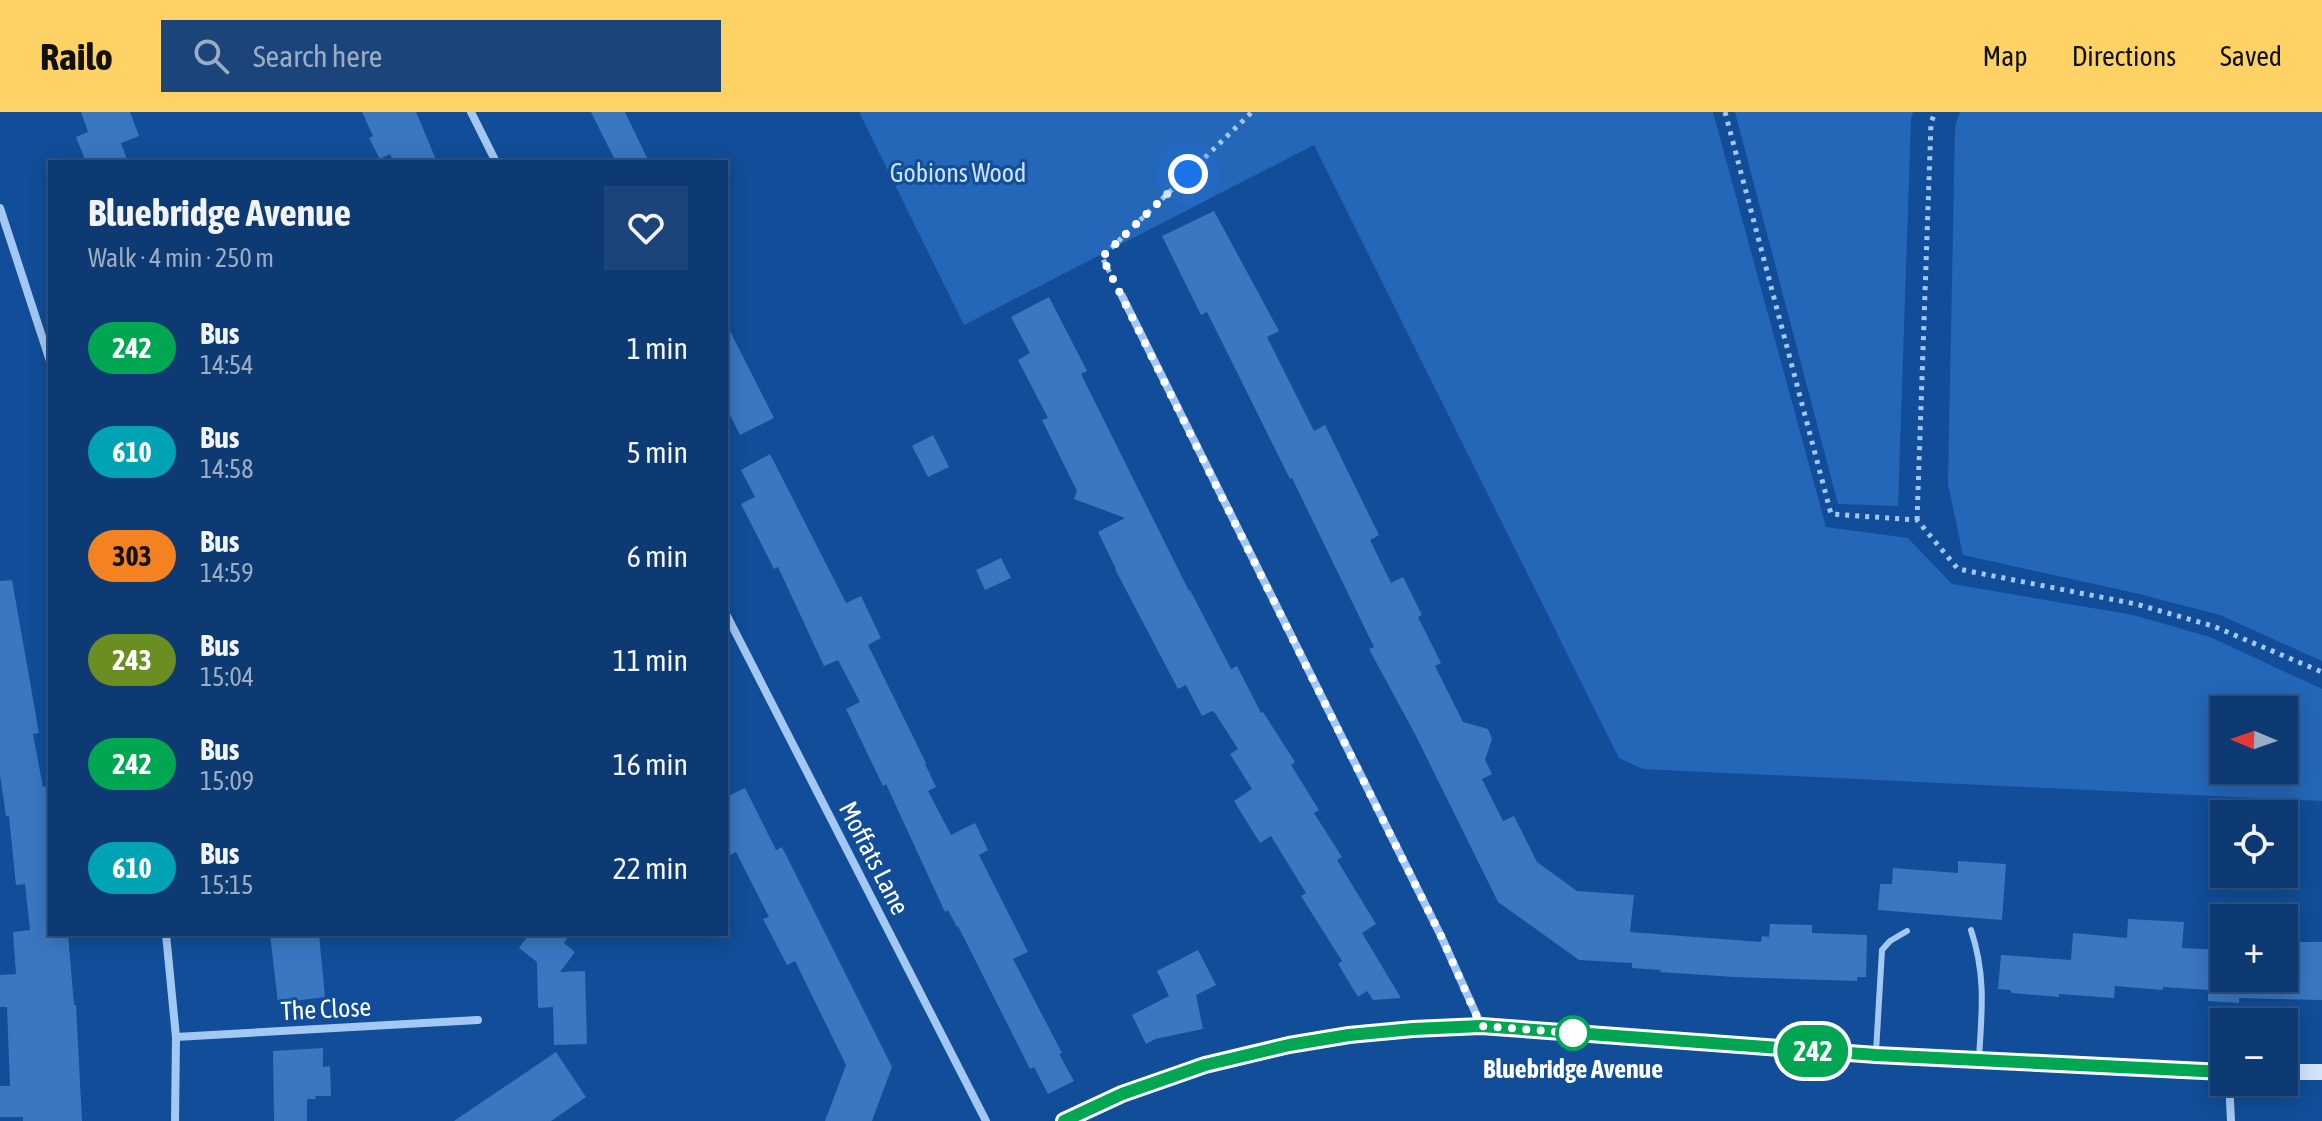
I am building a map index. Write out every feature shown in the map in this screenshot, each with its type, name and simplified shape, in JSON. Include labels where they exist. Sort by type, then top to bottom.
[{"type":"street","points":[[471,112],[495,160]]},
{"type":"street","points":[[0,208],[48,355]]},
{"type":"street","points":[[1122,296],[1441,936],[1481,1026]]},
{"type":"street","name":"Moffats Lane","points":[[728,618],[986,1121]]},
{"type":"street","points":[[166,936],[176,1037],[175,1121]]},
{"type":"street","name":"The Close","points":[[176,1037],[478,1020]]},
{"type":"street","points":[[1064,1121],[1122,1094],[1205,1065],[1289,1045],[1349,1035],[1481,1026],[1876,1055],[2210,1071]]},
{"type":"street","points":[[2298,1072],[2322,1072]]},
{"type":"street","points":[[2230,1096],[2231,1121]]},
{"type":"lane","points":[[1971,930],[1983,980],[1979,1060]]},
{"type":"lane","points":[[1876,1055],[1882,950],[1907,931]]},
{"type":"path","points":[[1122,296],[1102,257],[1252,112]]},
{"type":"path","points":[[1725,112],[1831,514],[1917,520]]},
{"type":"path","points":[[1935,112],[1931,123],[1917,520],[1958,569],[2136,604],[2213,626],[2322,672]]},
{"type":"green space","name":"Gobions Wood","points":[[859,112],[1713,112],[1826,527],[1908,538],[1952,584],[2133,615],[2210,637],[2322,689],[2322,801],[1643,769],[1619,758],[1314,145],[964,325]]},
{"type":"green space","points":[[1735,112],[1913,112],[1898,506],[1838,504]]},
{"type":"green space","points":[[1960,112],[2322,112],[2322,661],[2220,615],[1963,555],[1948,484],[1955,127]]},
{"type":"building","points":[[81,112],[130,112],[139,136],[121,143],[127,160],[85,160],[76,137],[88,132]]},
{"type":"building","points":[[362,112],[416,112],[436,160],[393,160],[390,154],[380,159],[369,138],[373,136]]},
{"type":"building","points":[[591,112],[625,112],[648,160],[615,160]]},
{"type":"building","points":[[1214,211],[1279,331],[1267,337],[1314,431],[1325,425],[1379,535],[1370,540],[1391,583],[1403,577],[1422,615],[1418,617],[1441,663],[1435,666],[1463,722],[1488,729],[1492,739],[1485,760],[1492,774],[1482,779],[1503,821],[1514,816],[1537,862],[1577,891],[1634,895],[1630,932],[1761,942],[1762,936],[1769,937],[1770,924],[1812,925],[1812,933],[1867,935],[1866,977],[1857,977],[1857,981],[1734,977],[1660,972],[1632,968],[1632,963],[1579,960],[1498,902],[1369,649],[1374,647],[1292,478],[1207,312],[1201,315],[1162,236]]},
{"type":"building","points":[[1049,297],[1087,371],[1081,374],[1189,591],[1231,669],[1237,666],[1261,713],[1295,762],[1291,765],[1319,810],[1314,813],[1342,857],[1337,860],[1376,924],[1362,933],[1401,998],[1373,1000],[1367,991],[1358,997],[1338,964],[1342,961],[1301,896],[1306,893],[1271,836],[1260,843],[1234,801],[1252,789],[1230,754],[1238,749],[1215,713],[1212,711],[1202,716],[1186,685],[1178,689],[1115,569],[1098,532],[1125,518],[1074,499],[1077,491],[1042,420],[1048,418],[1018,360],[1030,353],[1011,317]]},
{"type":"building","points":[[728,327],[774,418],[740,435],[728,411]]},
{"type":"building","points":[[933,435],[949,467],[928,477],[912,446]]},
{"type":"building","points":[[770,454],[846,603],[861,596],[881,638],[868,645],[926,763],[936,787],[928,791],[951,835],[975,823],[988,850],[979,855],[1028,952],[1013,959],[1074,1081],[1048,1094],[1034,1067],[1030,1069],[958,926],[948,910],[945,912],[886,784],[883,786],[846,709],[860,702],[838,660],[824,666],[778,567],[774,569],[741,504],[755,497],[741,470]]},
{"type":"building","points":[[1001,558],[1011,578],[985,590],[976,570]]},
{"type":"building","points":[[12,580],[39,733],[33,734],[43,787],[48,786],[48,936],[68,936],[76,1005],[82,1121],[23,1121],[23,1117],[0,1117],[0,1086],[10,1086],[7,1007],[0,1007],[0,975],[16,974],[13,932],[30,930],[25,884],[16,885],[9,816],[6,816],[0,775],[0,581]]},
{"type":"building","points":[[745,788],[776,850],[782,847],[892,1067],[872,1121],[825,1121],[846,1065],[795,961],[787,965],[763,919],[769,917],[736,852],[728,856],[728,796]]},
{"type":"building","points":[[1958,861],[2006,864],[2002,920],[1878,910],[1880,884],[1892,884],[1893,868],[1958,873]]},
{"type":"building","points":[[2128,919],[2184,922],[2182,948],[2210,949],[2210,992],[2298,992],[2298,942],[2322,942],[2322,1000],[2239,998],[2239,1003],[2208,1001],[2208,990],[2163,987],[2163,990],[2115,986],[2114,998],[2059,994],[2059,997],[1998,989],[2001,955],[2071,960],[2073,933],[2127,938]]},
{"type":"building","points":[[270,936],[319,936],[325,997],[278,1003]]},
{"type":"building","points":[[528,936],[569,936],[564,943],[575,952],[560,972],[585,971],[587,1044],[554,1045],[553,1007],[538,1008],[537,962],[519,948]]},
{"type":"building","points":[[1198,950],[1216,985],[1196,995],[1203,1029],[1155,1039],[1146,1044],[1132,1015],[1169,996],[1157,971]]},
{"type":"building","points":[[323,1048],[323,1067],[330,1066],[331,1096],[307,1099],[307,1121],[274,1121],[273,1051]]},
{"type":"building","points":[[556,1052],[586,1097],[551,1121],[454,1121]]},
{"type":"bus line","name":"242","points":[[1064,1121],[1122,1094],[1205,1065],[1289,1045],[1349,1035],[1481,1026],[1876,1055],[2210,1071]]},
{"type":"place","name":"Bluebridge Avenue","points":[[1573,1033]]},
{"type":"route","points":[[1188,174],[1102,257],[1441,936],[1481,1026],[1573,1033]]}]
